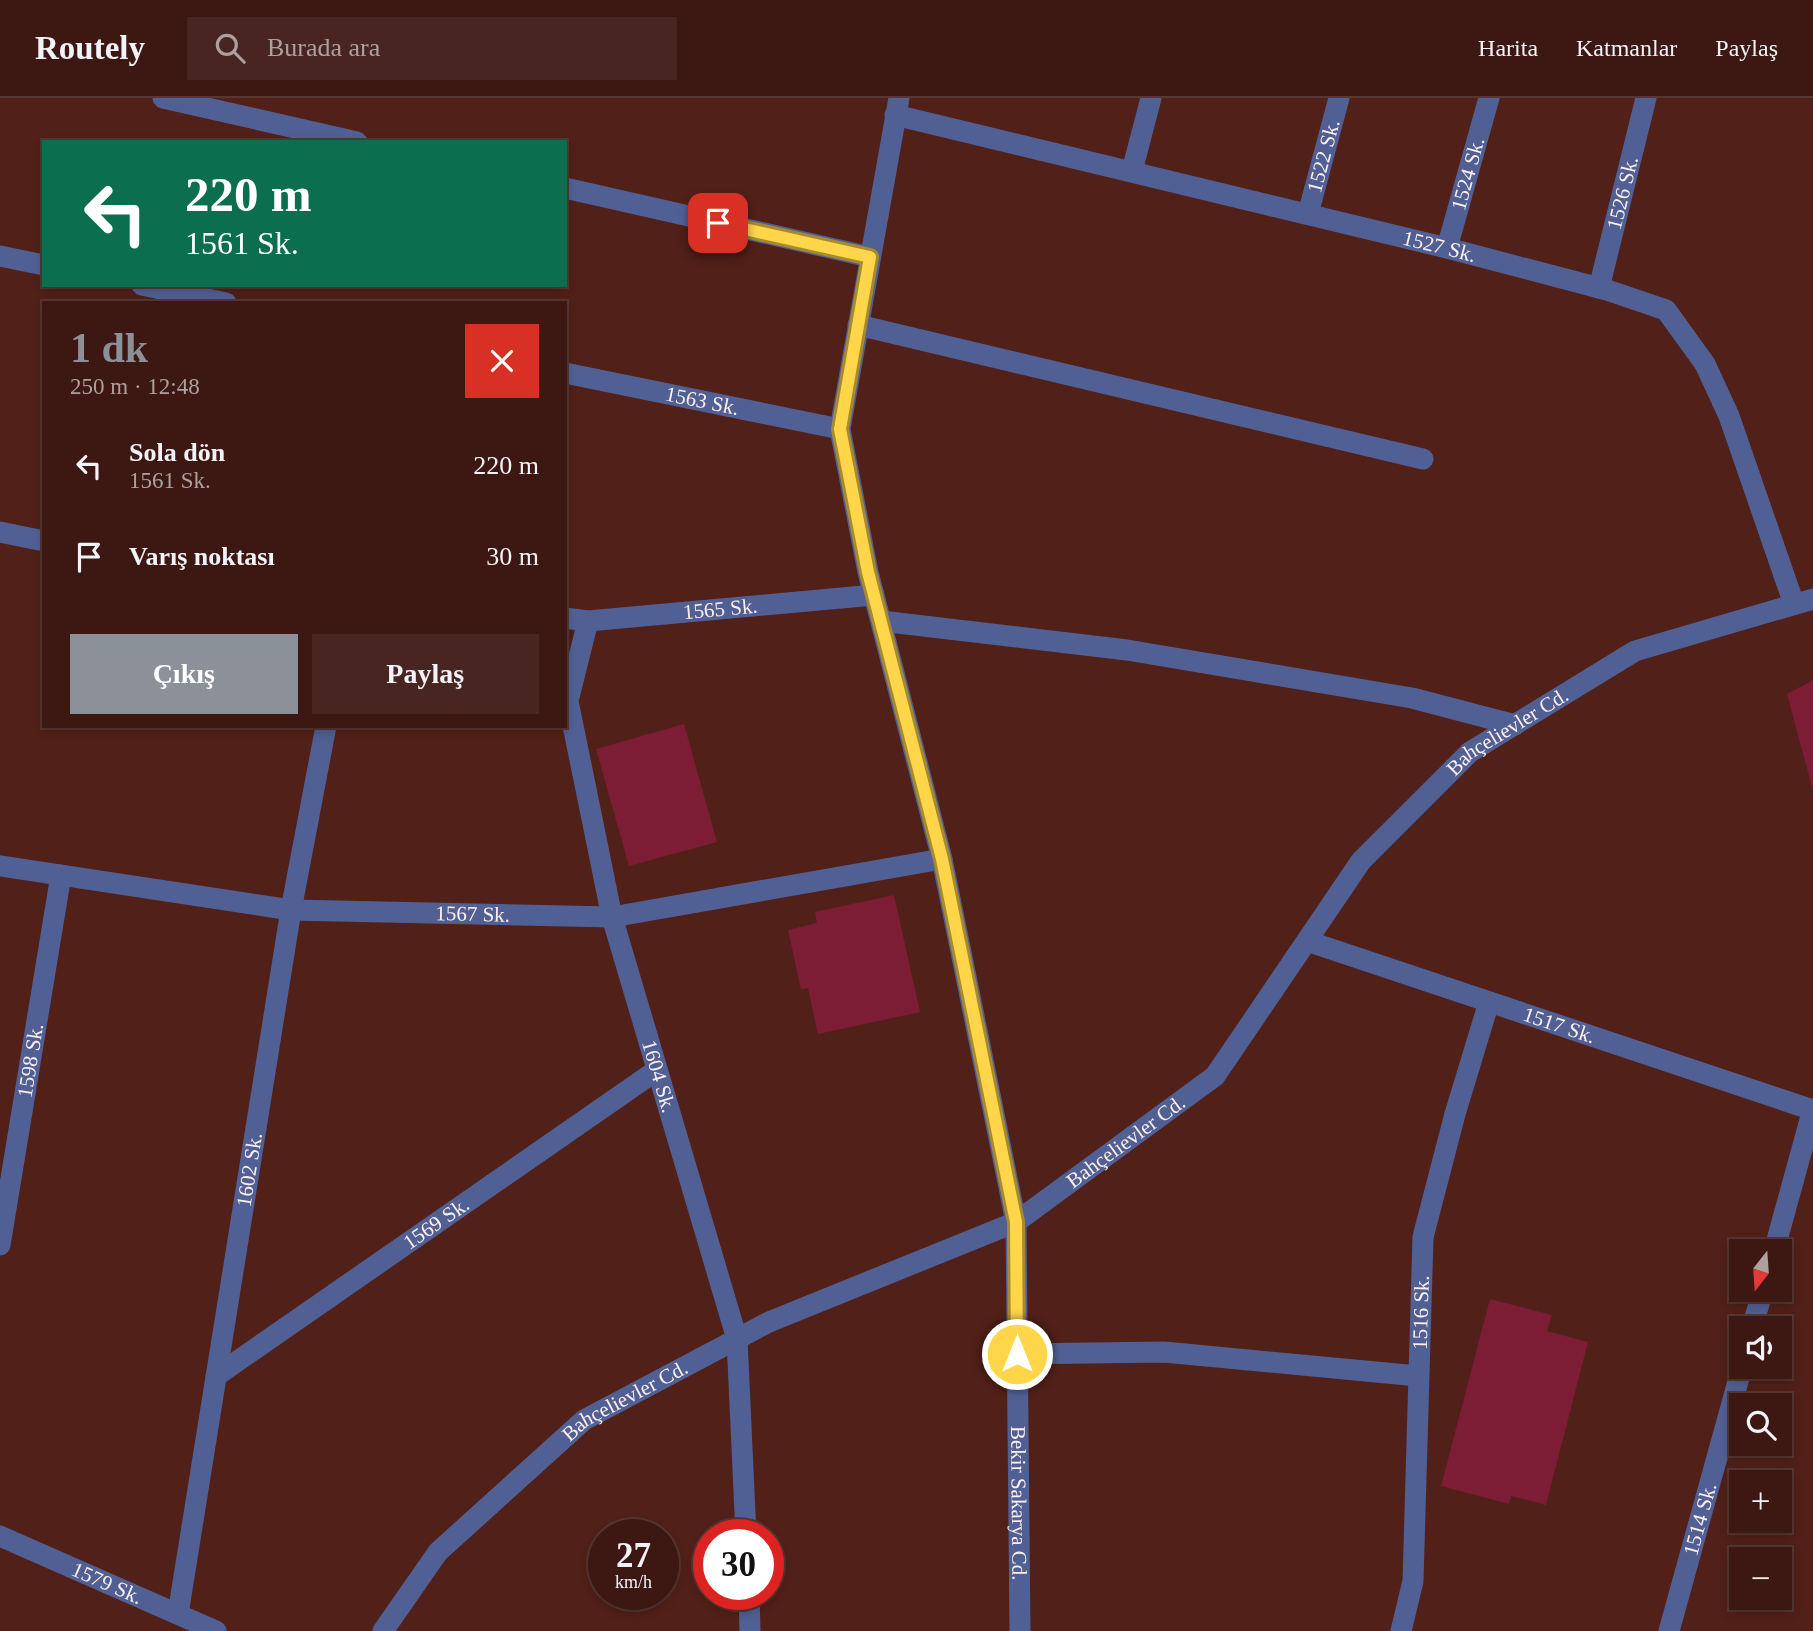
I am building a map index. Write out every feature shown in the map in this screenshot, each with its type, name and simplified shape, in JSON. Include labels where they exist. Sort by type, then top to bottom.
[{"type":"street","points":[[163,98],[348,140]]},
{"type":"street","points":[[1132,171],[1151,98]]},
{"type":"street","name":"1522 Sk.","points":[[1308,214],[1339,98]]},
{"type":"street","name":"1524 Sk.","points":[[1447,248],[1489,98]]},
{"type":"street","name":"1526 Sk.","points":[[1599,288],[1646,98]]},
{"type":"street","name":"1527 Sk.","points":[[897,106],[1132,171],[1599,288],[1666,310],[1705,365],[1729,416],[1803,602]]},
{"type":"street","name":"Bekir Sakarya Cd.","points":[[897,106],[840,429],[874,595],[942,859],[1016,1222],[1020,1631]]},
{"type":"street","points":[[567,188],[870,257]]},
{"type":"street","points":[[0,256],[42,265]]},
{"type":"street","points":[[151,287],[217,301]]},
{"type":"street","points":[[858,326],[1423,459]]},
{"type":"street","name":"1563 Sk.","points":[[567,373],[840,429]]},
{"type":"street","points":[[0,532],[42,541]]},
{"type":"street","name":"1565 Sk.","points":[[567,618],[588,621],[874,595]]},
{"type":"street","name":"Bahçelievler Cd.","points":[[383,1631],[438,1552],[583,1420],[769,1322],[1016,1222],[1215,1076],[1361,861],[1470,752],[1635,651],[1803,602]]},
{"type":"street","name":"1604 Sk.","points":[[588,621],[568,701],[612,917],[737,1339],[745,1519]]},
{"type":"street","points":[[881,621],[1127,650],[1412,698],[1515,725]]},
{"type":"street","name":"1602 Sk.","points":[[178,1614],[291,910],[326,728]]},
{"type":"street","name":"1567 Sk.","points":[[0,866],[291,910],[612,917],[942,859]]},
{"type":"street","name":"1598 Sk.","points":[[0,1245],[61,876]]},
{"type":"street","name":"1517 Sk.","points":[[1307,941],[1813,1109]]},
{"type":"street","name":"1516 Sk.","points":[[1401,1631],[1413,1581],[1423,1237],[1455,1114],[1489,1002]]},
{"type":"street","name":"1569 Sk.","points":[[216,1376],[657,1070]]},
{"type":"street","points":[[1777,1239],[1813,1109]]},
{"type":"street","points":[[1017,1354],[1164,1352],[1418,1376]]},
{"type":"street","name":"1514 Sk.","points":[[1669,1631],[1739,1379]]},
{"type":"street","name":"1579 Sk.","points":[[0,1536],[216,1631]]},
{"type":"street","points":[[749,1610],[750,1631]]},
{"type":"building","points":[[1813,680],[1813,786],[1812,787],[1787,694]]},
{"type":"building","points":[[684,724],[717,842],[629,866],[596,749]]},
{"type":"building","points":[[894,895],[920,1012],[818,1034],[808,988],[801,989],[788,930],[817,923],[815,912]]},
{"type":"building","points":[[1490,1299],[1552,1315],[1547,1331],[1588,1342],[1546,1505],[1511,1496],[1509,1504],[1441,1486]]},
{"type":"route","points":[[718,223],[870,257],[840,429],[868,572],[942,859],[1016,1222],[1017,1354]]}]
